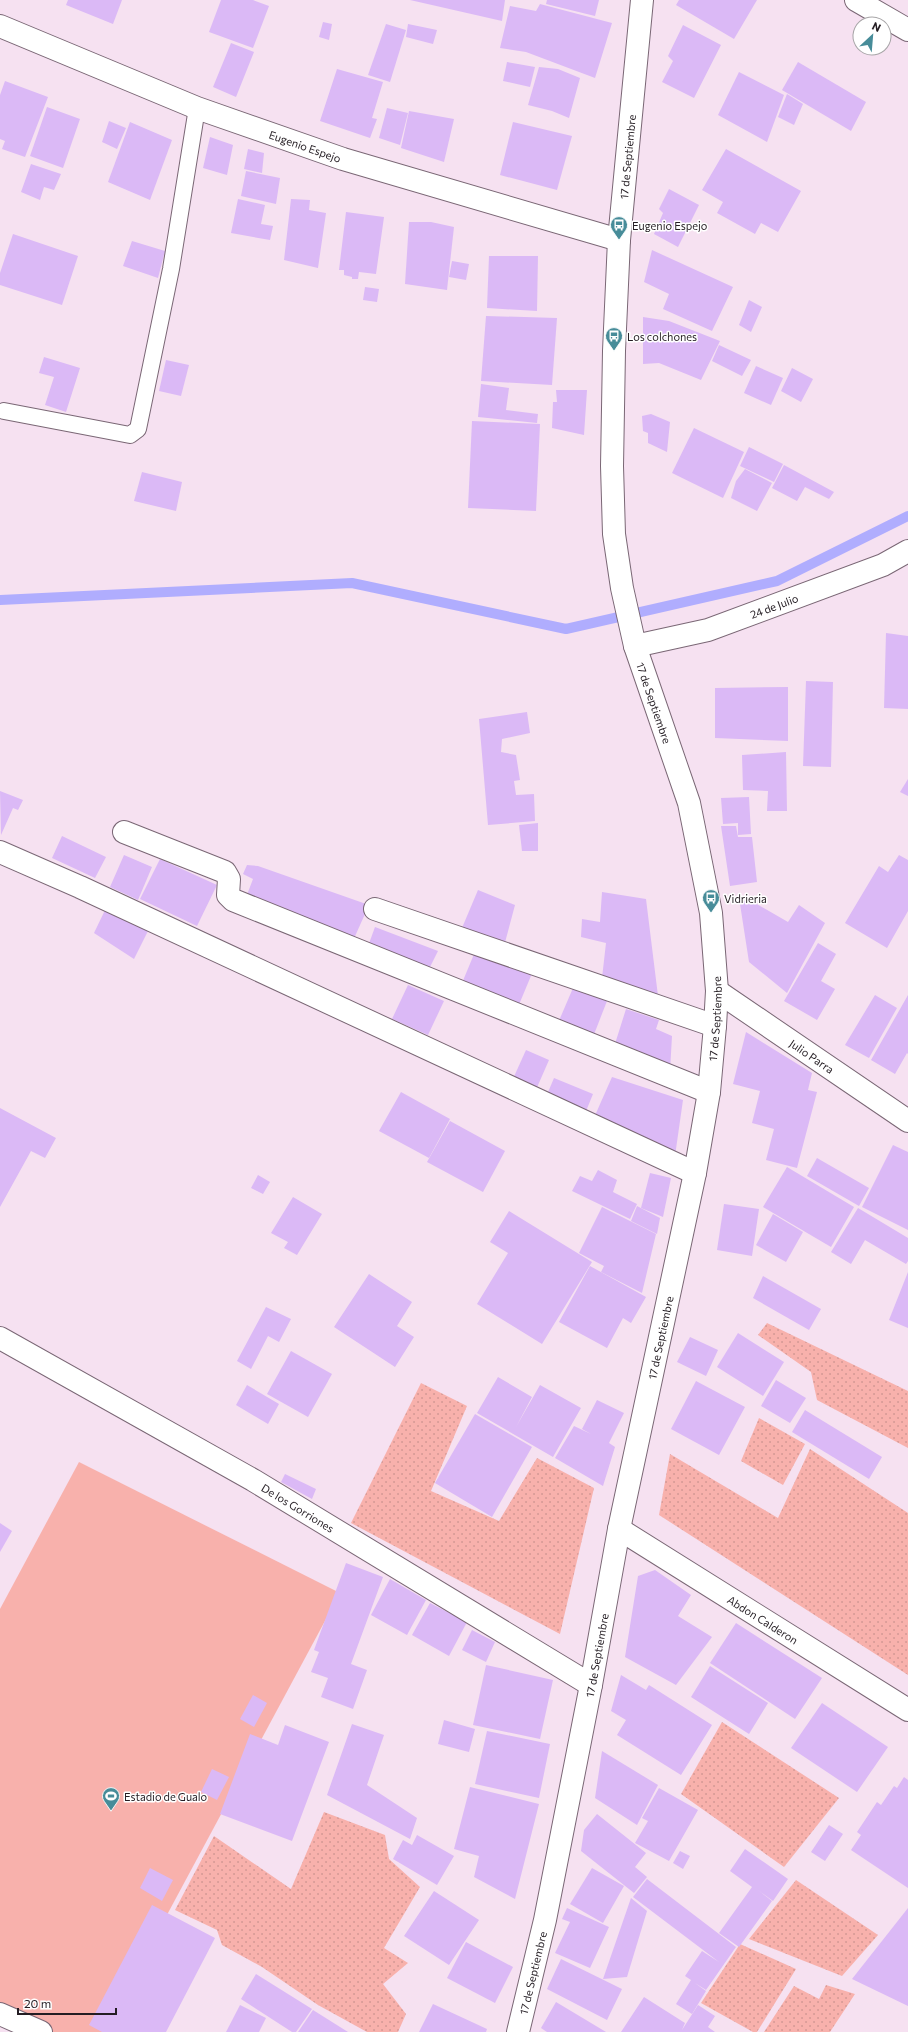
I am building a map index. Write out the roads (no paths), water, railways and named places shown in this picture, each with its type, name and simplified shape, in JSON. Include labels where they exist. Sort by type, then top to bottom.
[{"type":"street","name":"17 de Septiembre","points":[[518,2032],[545,1920],[591,1685],[619,1529],[695,1173],[709,1092],[715,1026],[717,990],[711,913],[689,803],[635,646],[622,588],[614,534],[612,466],[614,351],[619,240],[642,0]]},
{"type":"street","points":[[856,0],[908,30]]},
{"type":"street","name":"Eugenio Espejo","points":[[0,26],[197,108],[343,159],[619,240]]},
{"type":"street","name":"24 de Julio","points":[[635,646],[708,630],[883,565],[908,551]]},
{"type":"street","points":[[124,832],[225,872],[229,879],[228,895],[233,900],[709,1092]]},
{"type":"street","points":[[0,852],[80,887],[695,1173]]},
{"type":"street","points":[[375,909],[715,1026]]},
{"type":"street","name":"Julio Parra","points":[[717,990],[908,1121]]},
{"type":"street","name":"De los Gorriones","points":[[0,1338],[253,1480],[591,1685]]},
{"type":"street","name":"Abdon Calderon","points":[[619,1529],[908,1710]]},
{"type":"street","points":[[0,2014],[41,2032]]},
{"type":"lane","points":[[4,411],[130,435],[138,429],[171,269],[197,108]]},
{"type":"waterway","points":[[0,600],[352,583],[566,629],[777,581],[908,516]]},
{"type":"place","name":"Eugenio Espejo","points":[[619,240]]},
{"type":"place","name":"Los colchones","points":[[614,351]]},
{"type":"place","name":"Vidrieria","points":[[711,913]]},
{"type":"place","name":"Estadio de Gualo","points":[[111,1811]]}]
